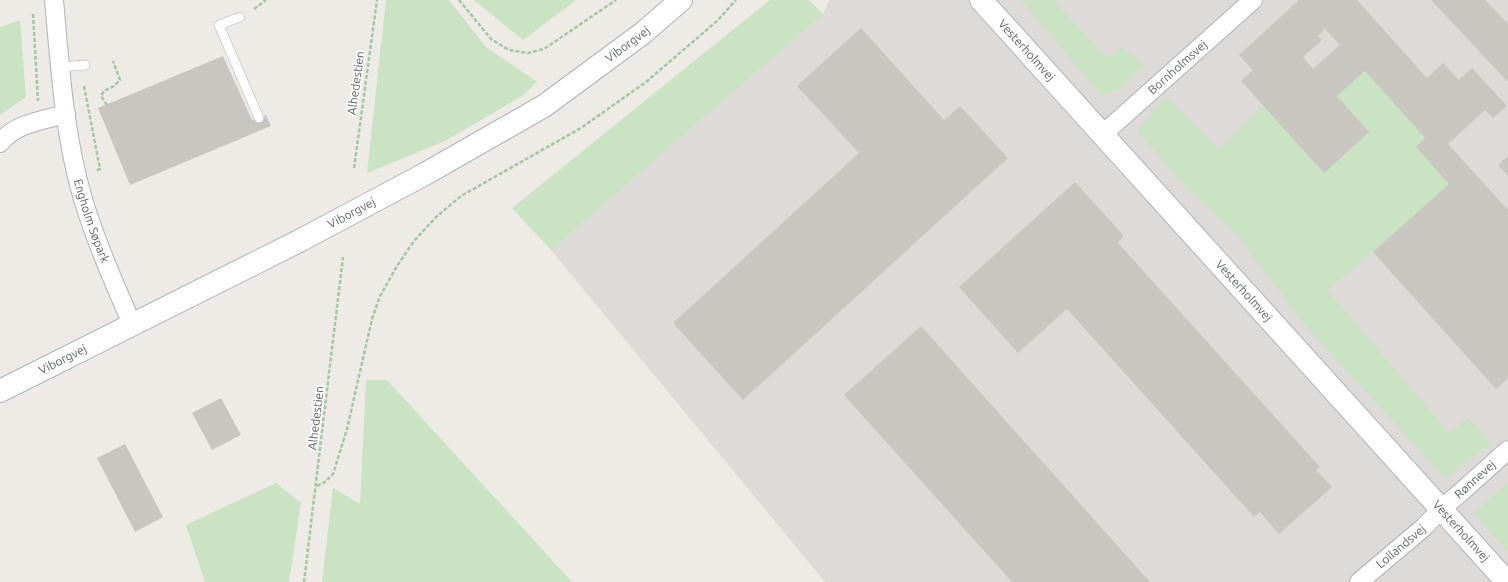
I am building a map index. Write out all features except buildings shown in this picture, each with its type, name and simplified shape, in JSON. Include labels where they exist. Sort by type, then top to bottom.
[{"type":"street","name":"Engholm Søpark","points":[[54,0],[66,114],[70,141],[83,198],[106,266],[132,324]]},
{"type":"street","name":"Viborgvej","points":[[0,391],[301,240],[425,174],[544,106],[643,33],[681,0]]},
{"type":"street","name":"Vesterholmvej","points":[[982,0],[1507,582]]},
{"type":"street","name":"Bornholmsvej","points":[[1103,134],[1253,0]]},
{"type":"street","points":[[0,143],[5,136],[26,124],[66,114]]},
{"type":"street","name":"Rønnevej","points":[[1441,509],[1508,450]]},
{"type":"street","name":"Lollandsvej","points":[[1359,582],[1424,527],[1441,509]]},
{"type":"lane","points":[[240,17],[219,25],[259,118]]},
{"type":"lane","points":[[60,67],[83,65]]},
{"type":"path","name":"Alhedestien","points":[[354,168],[377,0]]},
{"type":"path","points":[[459,0],[491,39],[510,50],[528,53],[544,49],[616,0]]},
{"type":"path","points":[[317,486],[325,482],[333,474],[347,429],[372,319],[380,296],[397,266],[414,241],[436,217],[461,196],[581,128],[646,82],[717,21],[736,0]]},
{"type":"path","points":[[33,8],[35,76],[39,121]]},
{"type":"path","points":[[107,105],[101,96],[104,90],[114,86],[120,80],[113,61]]},
{"type":"path","points":[[79,179],[100,169],[83,65]]},
{"type":"path","name":"Alhedestien","points":[[304,582],[317,486],[343,257]]},
{"type":"shaded area","points":[[829,0],[1508,0],[1508,582],[825,582],[551,250],[823,14]]},
{"type":"green space","points":[[386,0],[449,0],[486,47],[537,82],[522,96],[445,141],[367,173]]},
{"type":"green space","points":[[474,0],[576,0],[523,40]]},
{"type":"green space","points":[[770,0],[809,0],[823,14],[551,250],[512,208]]},
{"type":"green space","points":[[1021,0],[1053,0],[1106,58],[1123,47],[1143,66],[1120,89],[1101,95]]},
{"type":"green space","points":[[20,20],[26,97],[0,115],[0,27]]},
{"type":"green space","points":[[1365,71],[1425,138],[1416,147],[1449,184],[1373,252],[1327,290],[1449,433],[1468,418],[1491,443],[1445,478],[1305,325],[1235,232],[1189,190],[1137,131],[1166,97],[1219,150],[1263,105],[1324,173],[1369,132],[1337,96]]},
{"type":"green space","points":[[366,380],[387,380],[572,582],[322,582],[333,488],[360,504]]},
{"type":"green space","points":[[276,483],[301,503],[289,582],[205,582],[186,525]]},
{"type":"green space","points":[[1508,483],[1508,551],[1474,513]]}]
